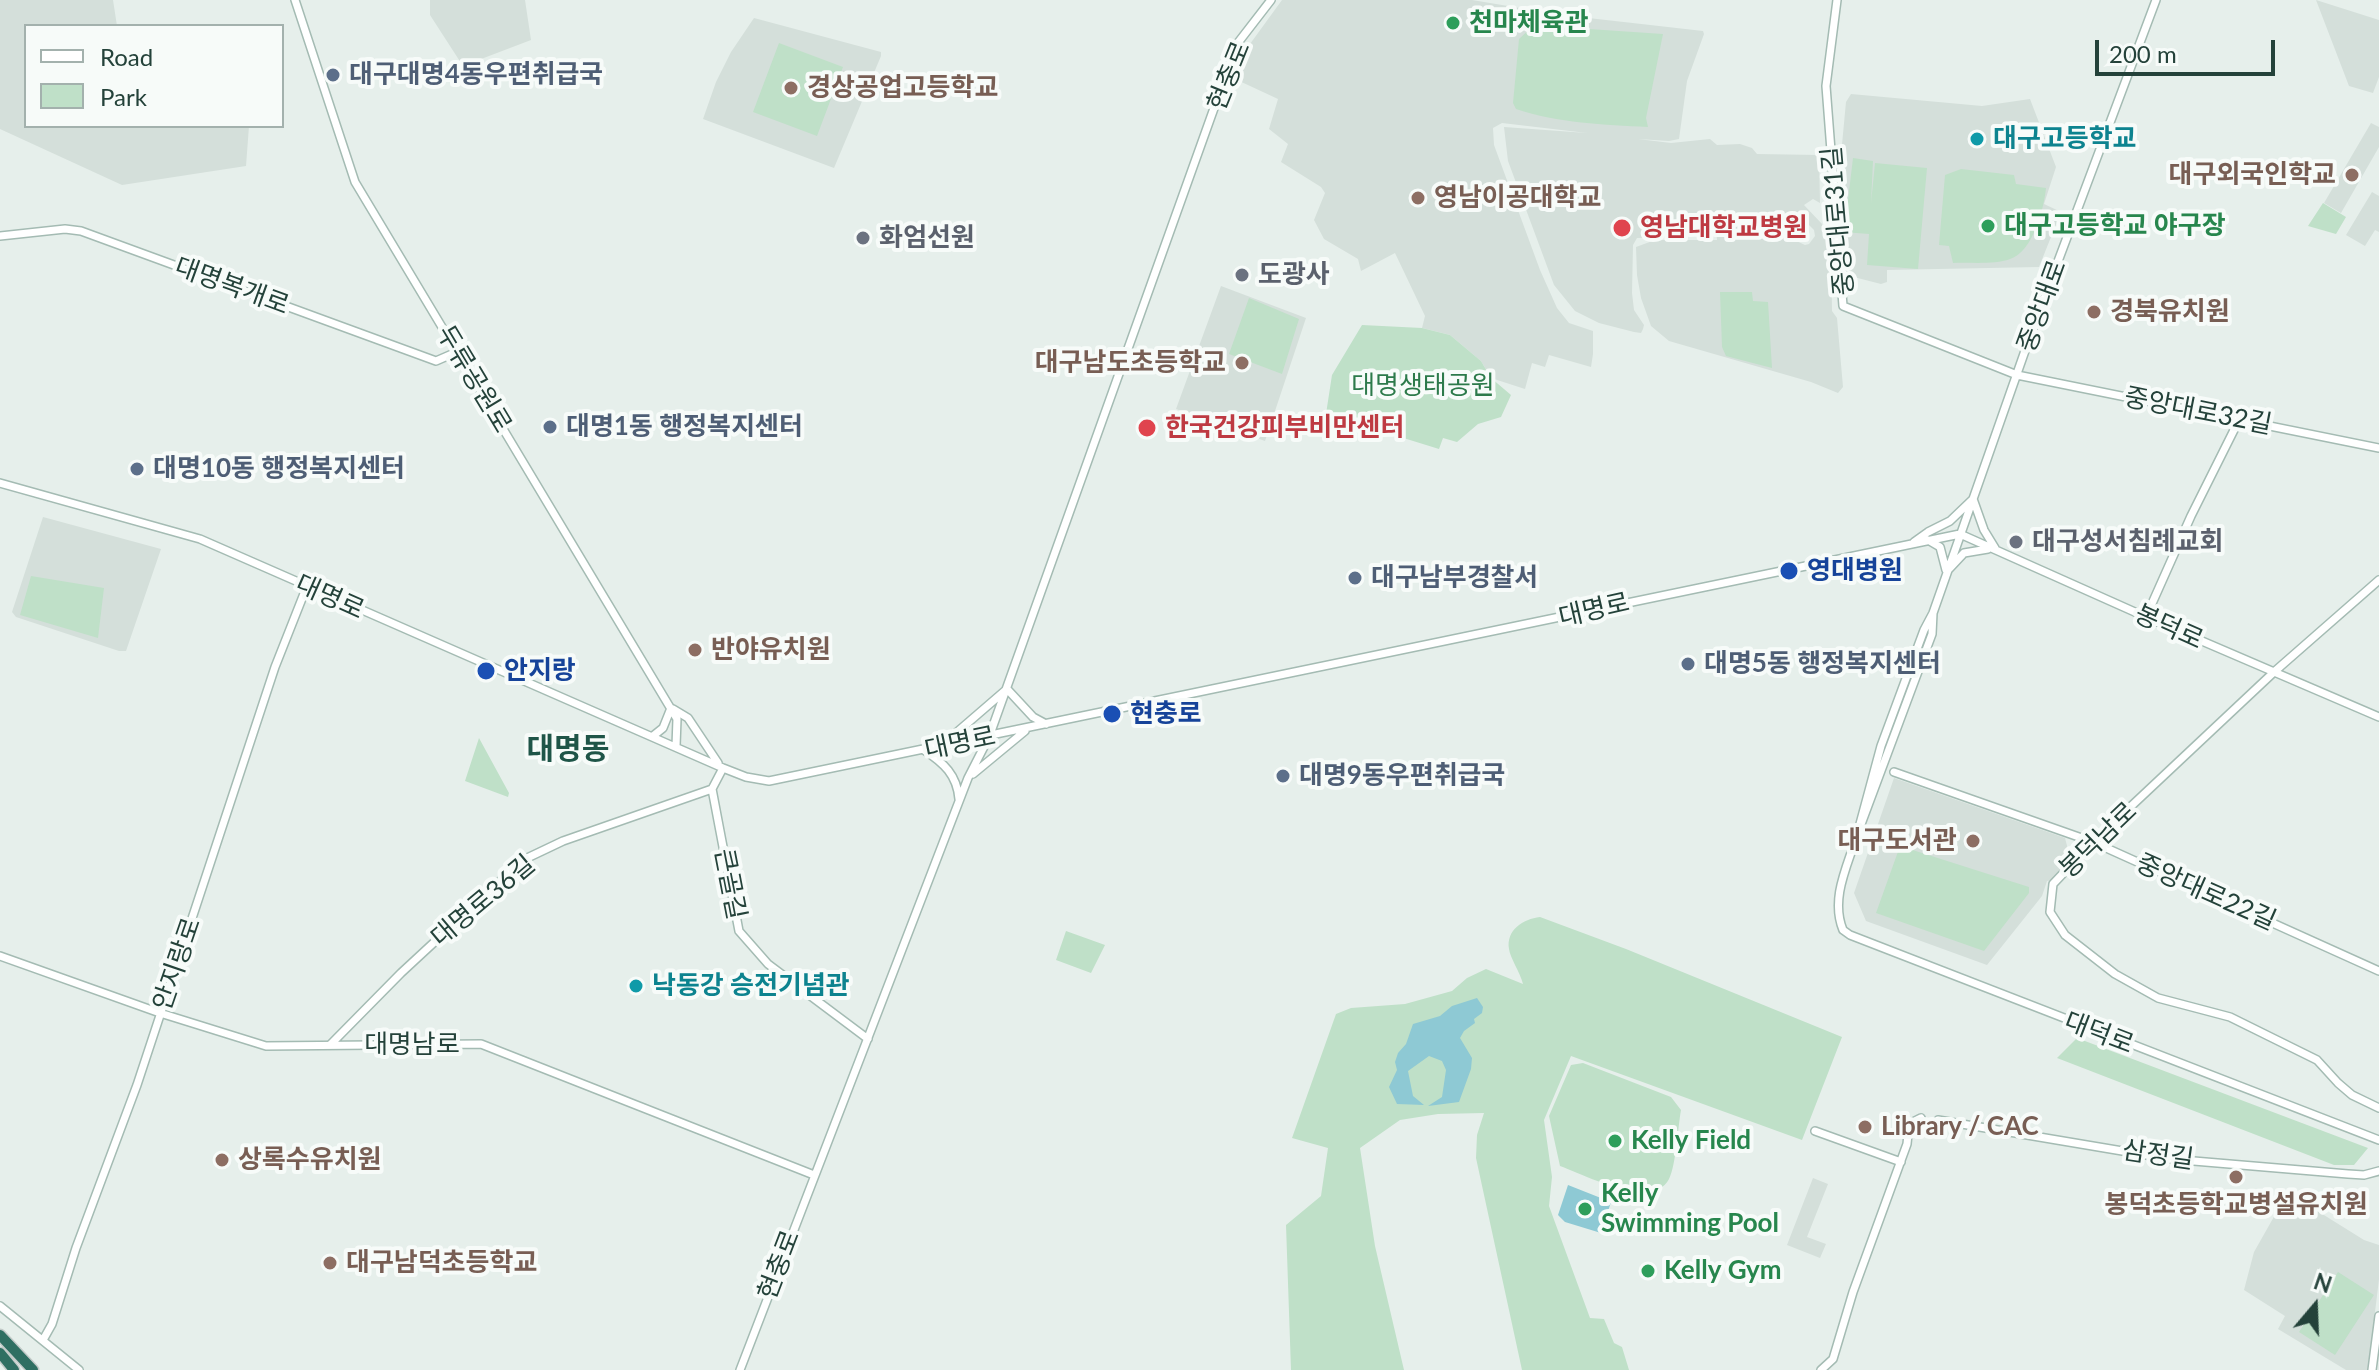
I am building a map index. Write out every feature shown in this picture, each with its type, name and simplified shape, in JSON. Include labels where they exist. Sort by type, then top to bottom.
[{"type":"highway","points":[[0,1335],[33,1370]]},
{"type":"highway","points":[[0,1343],[24,1370]]},
{"type":"highway","points":[[0,1353],[14,1370]]},
{"type":"main road","name":"두류공원로","points":[[295,0],[355,182],[671,708],[677,719],[676,746]]},
{"type":"main road","name":"현충로","points":[[740,1370],[968,778],[989,737],[1007,689],[1237,44],[1271,0]]},
{"type":"main road","name":"중앙대로31길","points":[[1837,0],[1826,86],[1842,305],[2017,375]]},
{"type":"main road","name":"중앙대로","points":[[1837,907],[1839,890],[1881,746],[1933,613],[2089,175],[2156,0]]},
{"type":"main road","name":"대명복개로","points":[[0,236],[65,229],[81,231],[436,361],[459,351]]},
{"type":"main road","name":"중앙대로32길","points":[[2017,375],[2379,448]]},
{"type":"main road","points":[[2146,617],[2191,516],[2239,420]]},
{"type":"main road","name":"대명로","points":[[0,483],[174,530],[721,767],[746,777],[769,781],[1960,534]]},
{"type":"main road","points":[[1912,544],[1950,521],[1973,499],[1984,530],[1996,549]]},
{"type":"main road","name":"봉덕로","points":[[1960,534],[2379,717]]},
{"type":"main road","points":[[1928,540],[1940,547],[1946,572]]},
{"type":"main road","points":[[1946,572],[1964,553],[1981,548],[1996,549]]},
{"type":"main road","name":"봉덕남로","points":[[2379,580],[2274,672],[2093,842],[2053,884],[2050,912],[2065,935],[2115,974],[2158,998],[2230,1017],[2317,1060],[2352,1095],[2379,1108]]},
{"type":"main road","name":"안지랑로","points":[[43,1340],[52,1324],[76,1248],[137,1085],[270,682],[307,586]]},
{"type":"main road","points":[[960,801],[958,783],[943,762],[924,750],[956,733],[1007,689],[1033,717],[1048,725]]},
{"type":"main road","points":[[653,736],[663,728],[671,708],[688,718],[721,767],[712,789]]},
{"type":"main road","points":[[968,778],[1026,729]]},
{"type":"main road","name":"중앙대로22길","points":[[1894,772],[2093,842],[2379,971]]},
{"type":"main road","name":"큰골길","points":[[712,789],[739,931],[768,964],[868,1039]]},
{"type":"main road","name":"대명로36길","points":[[330,1045],[401,973],[523,860],[563,841],[712,789]]},
{"type":"main road","name":"대덕로","points":[[1837,907],[1843,930],[1863,942],[2379,1140]]},
{"type":"main road","name":"대명남로","points":[[0,956],[160,1013],[266,1046],[481,1044],[814,1175]]},
{"type":"main road","points":[[1821,1370],[1833,1359],[1853,1292],[1901,1162],[1910,1133],[1909,1124],[1921,1118]]},
{"type":"main road","name":"삼정길","points":[[1938,1120],[2192,1160],[2348,1174],[2379,1171]]},
{"type":"main road","points":[[1815,1131],[1901,1162]]},
{"type":"main road","points":[[0,1306],[79,1370]]},
{"type":"main road","points":[[2372,1370],[2379,1316]]},
{"type":"shaded area","points":[[0,0],[113,0],[117,24],[24,24],[24,128],[249,128],[246,166],[122,185],[0,129]]},
{"type":"shaded area","points":[[430,0],[525,0],[531,40],[468,64],[461,63],[430,15]]},
{"type":"shaded area","name":"영남이공대학교","points":[[1282,0],[1472,0],[1562,15],[1703,31],[1687,81],[1679,139],[1638,139],[1671,143],[1710,139],[1717,145],[1740,144],[1752,148],[1757,154],[1819,155],[1820,203],[1813,199],[1804,205],[1822,224],[1831,246],[1832,311],[1837,318],[1843,387],[1838,393],[1811,382],[1669,341],[1651,326],[1641,298],[1636,247],[1655,240],[1717,240],[1716,228],[1760,224],[1805,245],[1809,244],[1815,236],[1814,230],[1795,211],[1792,213],[1807,232],[1802,235],[1769,220],[1753,224],[1713,223],[1711,236],[1637,238],[1633,245],[1632,293],[1634,310],[1644,325],[1643,329],[1641,333],[1599,323],[1575,311],[1554,285],[1508,161],[1504,127],[1587,133],[1502,123],[1493,128],[1494,145],[1540,270],[1557,308],[1569,323],[1593,331],[1593,354],[1591,367],[1549,355],[1545,367],[1532,363],[1525,389],[1491,378],[1481,361],[1450,335],[1422,328],[1425,316],[1395,253],[1361,271],[1358,259],[1324,239],[1314,220],[1325,193],[1321,187],[1281,162],[1288,144],[1269,129],[1278,99],[1235,79],[1250,44]]},
{"type":"shaded area","points":[[2316,0],[2379,20],[2379,77],[2373,93],[2349,86]]},
{"type":"shaded area","name":"경상공업고등학교","points":[[754,18],[881,52],[834,168],[703,119],[731,52]]},
{"type":"shaded area","points":[[1851,94],[1982,106],[2030,99],[2056,167],[2044,204],[2061,212],[2039,267],[1887,270],[1887,282],[1881,284],[1842,274],[1838,203],[1845,160],[1841,155],[1846,102]]},
{"type":"shaded area","name":"대구외국인학교","points":[[2371,123],[2379,127],[2379,147],[2341,213],[2324,203]]},
{"type":"shaded area","name":"대구외국인학교","points":[[2372,192],[2379,196],[2379,232],[2375,230],[2365,246],[2346,235]]},
{"type":"shaded area","name":"대구남도초등학교","points":[[1221,286],[1306,318],[1265,441],[1176,409]]},
{"type":"shaded area","points":[[43,517],[161,549],[126,651],[16,617],[12,612]]},
{"type":"shaded area","points":[[1894,778],[2065,838],[2071,861],[2054,880],[2047,881],[2042,896],[1987,965],[1866,921],[1854,893]]},
{"type":"shaded area","points":[[1813,1178],[1828,1184],[1807,1237],[1826,1244],[1820,1258],[1787,1245]]},
{"type":"shaded area","points":[[2295,1197],[2364,1240],[2379,1245],[2379,1279],[2368,1370],[2346,1370],[2278,1329],[2285,1316],[2244,1290],[2254,1252],[2284,1199]]},
{"type":"green space","points":[[1548,20],[1589,29],[1663,34],[1646,118],[1648,127],[1565,120],[1516,109],[1513,103],[1519,39],[1535,24]]},
{"type":"green space","points":[[779,43],[843,67],[817,136],[753,112]]},
{"type":"green space","points":[[1853,158],[1873,161],[1871,203],[1875,163],[1927,168],[1918,269],[1867,265],[1869,234],[1843,232],[1844,200],[1848,200]]},
{"type":"green space","name":"대구고등학교 야구장","points":[[1961,169],[2014,175],[2016,184],[2046,188],[2036,228],[2018,255],[1997,262],[1953,263],[1949,246],[1939,245],[1945,175]]},
{"type":"green space","points":[[2323,203],[2346,217],[2336,234],[2308,226]]},
{"type":"green space","points":[[1720,292],[1752,292],[1753,301],[1768,302],[1772,368],[1726,356],[1722,347]]},
{"type":"green space","points":[[1249,298],[1299,319],[1282,374],[1229,354]]},
{"type":"green space","name":"대명생태공원","points":[[1362,325],[1422,328],[1450,335],[1481,361],[1491,378],[1511,395],[1501,417],[1478,424],[1457,442],[1443,438],[1439,449],[1326,414],[1332,375]]},
{"type":"green space","points":[[31,576],[104,588],[98,638],[20,615]]},
{"type":"green space","points":[[479,738],[509,793],[508,797],[465,781]]},
{"type":"green space","points":[[1900,846],[2029,887],[2029,893],[1984,951],[1876,913]]},
{"type":"green space","points":[[1540,917],[1842,1037],[1802,1140],[1571,1056],[1544,1120],[1552,1177],[1549,1206],[1590,1318],[1604,1319],[1614,1343],[1622,1347],[1629,1370],[1522,1370],[1476,1158],[1477,1135],[1484,1113],[1438,1114],[1400,1120],[1360,1148],[1375,1246],[1404,1370],[1291,1370],[1286,1225],[1321,1196],[1328,1148],[1292,1138],[1336,1014],[1351,1008],[1405,1004],[1452,991],[1467,978],[1486,969],[1523,984],[1510,953],[1510,936],[1522,923]]},
{"type":"green space","points":[[1066,931],[1105,945],[1091,973],[1056,960]]},
{"type":"green space","points":[[2077,1038],[2368,1148],[2354,1165],[2334,1165],[2057,1058]]},
{"type":"green space","name":"Kelly Field","points":[[1583,1063],[1671,1097],[1681,1110],[1671,1173],[1661,1188],[1649,1192],[1618,1188],[1560,1166],[1549,1116],[1571,1065]]},
{"type":"green space","points":[[2338,1272],[2374,1295],[2335,1355],[2299,1332]]},
{"type":"water","points":[[1477,998],[1483,1007],[1482,1013],[1460,1038],[1472,1058],[1459,1102],[1428,1106],[1442,1097],[1446,1070],[1442,1061],[1429,1056],[1408,1071],[1413,1096],[1424,1105],[1397,1104],[1389,1087],[1397,1070],[1395,1062],[1398,1053],[1406,1044],[1413,1024],[1440,1016],[1452,1006]]},
{"type":"water","name":"Kelly Swimming Pool","points":[[1568,1185],[1611,1202],[1601,1233],[1565,1222],[1558,1215]]},
{"type":"place","name":"천마체육관","points":[[1453,23]]},
{"type":"place","name":"대구대명4동우편취급국","points":[[333,75]]},
{"type":"place","name":"경상공업고등학교","points":[[791,88]]},
{"type":"place","name":"대구고등학교","points":[[1977,139]]},
{"type":"place","name":"대구외국인학교","points":[[2352,175]]},
{"type":"place","name":"영남이공대학교","points":[[1418,198]]},
{"type":"place","name":"대구고등학교 야구장","points":[[1988,226]]},
{"type":"place","name":"영남대학교병원","points":[[1622,228]]},
{"type":"place","name":"화엄선원","points":[[863,238]]},
{"type":"place","name":"도광사","points":[[1242,275]]},
{"type":"place","name":"경북유치원","points":[[2094,312]]},
{"type":"place","name":"대구남도초등학교","points":[[1242,363]]},
{"type":"place","name":"대명1동 행정복지센터","points":[[550,427]]},
{"type":"place","name":"한국건강피부비만센터","points":[[1147,428]]},
{"type":"place","name":"대명10동 행정복지센터","points":[[137,469]]},
{"type":"place","name":"대구성서침례교회","points":[[2016,542]]},
{"type":"place","name":"영대병원","points":[[1789,571]]},
{"type":"place","name":"대구남부경찰서","points":[[1355,578]]},
{"type":"place","name":"반야유치원","points":[[695,650]]},
{"type":"place","name":"대명5동 행정복지센터","points":[[1688,664]]},
{"type":"place","name":"안지랑","points":[[486,671]]},
{"type":"place","name":"현충로","points":[[1112,714]]},
{"type":"place","name":"대명9동우편취급국","points":[[1283,776]]},
{"type":"place","name":"대구도서관","points":[[1973,841]]},
{"type":"place","name":"낙동강 승전기념관","points":[[636,986]]},
{"type":"place","name":"Library / CAC","points":[[1865,1127]]},
{"type":"place","name":"Kelly Field","points":[[1615,1141]]},
{"type":"place","name":"상록수유치원","points":[[222,1160]]},
{"type":"place","name":"봉덕초등학교병설유치원","points":[[2236,1177]]},
{"type":"place","name":"Kelly Swimming Pool","points":[[1585,1209]]},
{"type":"place","name":"대구남덕초등학교","points":[[330,1263]]},
{"type":"place","name":"Kelly Gym","points":[[1648,1271]]},
{"type":"district","name":"대명동","points":[[568,749]]}]
